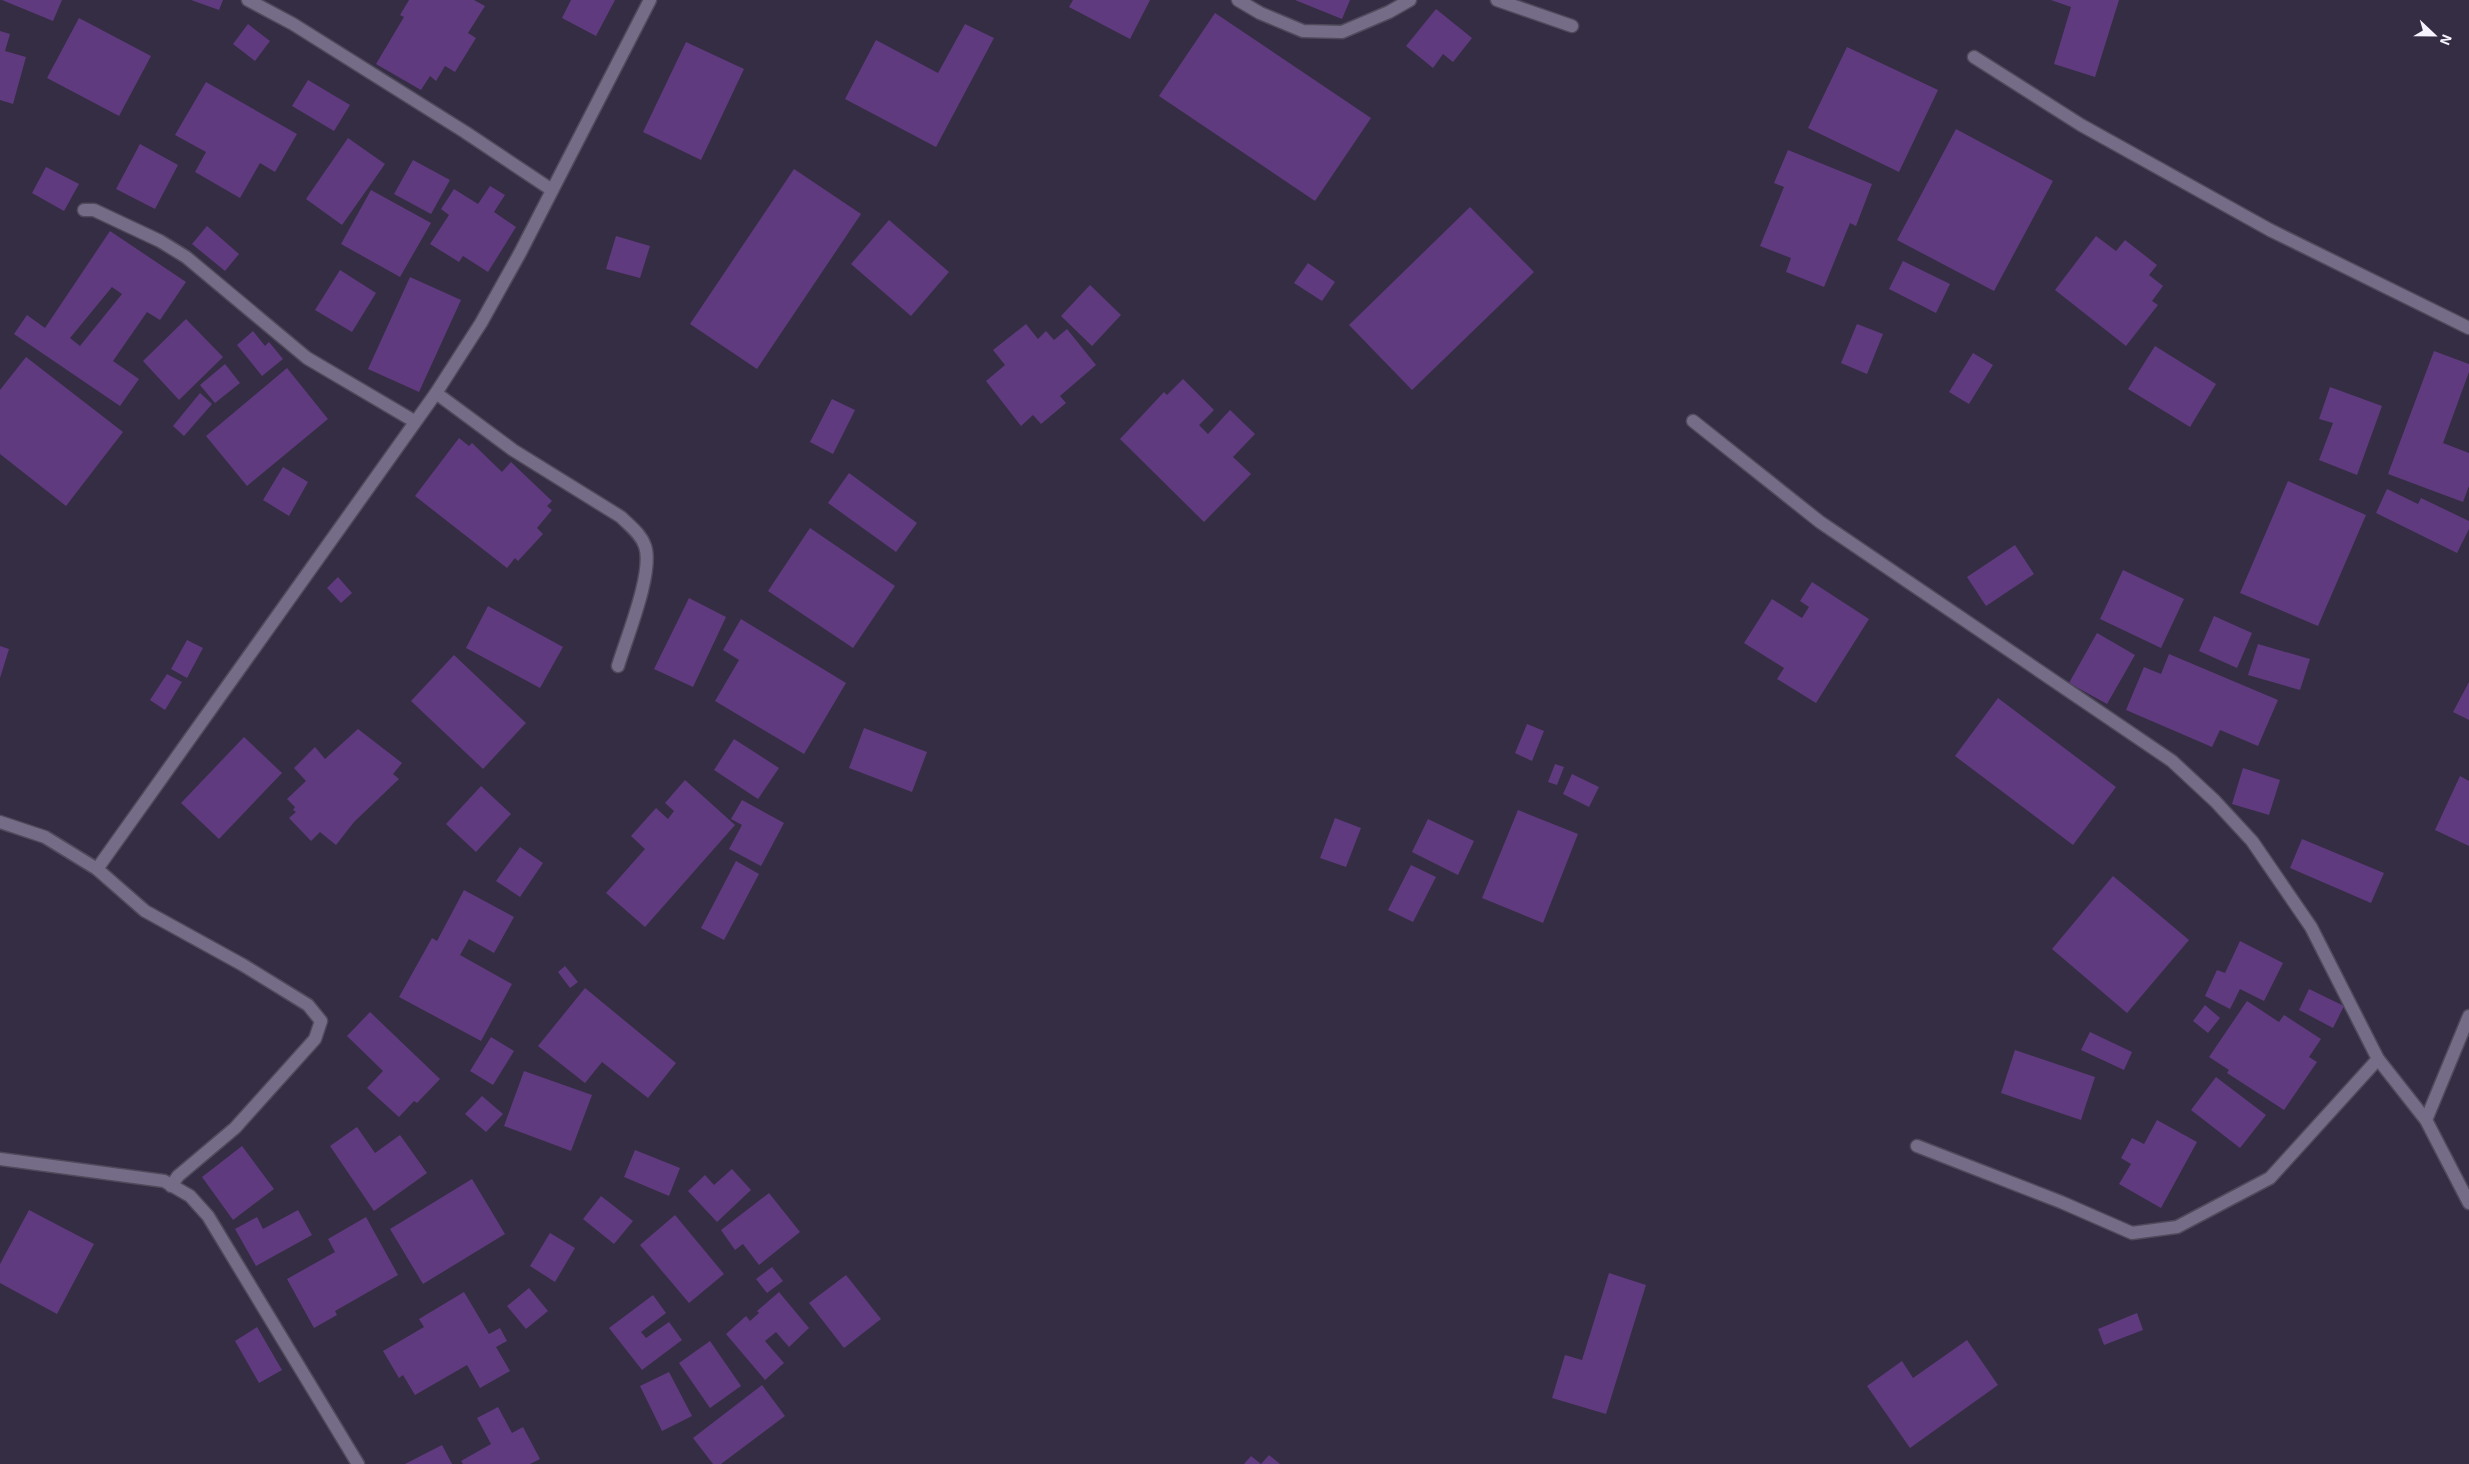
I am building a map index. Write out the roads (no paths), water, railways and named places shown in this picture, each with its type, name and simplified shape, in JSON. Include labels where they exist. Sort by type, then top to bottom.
[{"type":"street","points":[[248,0],[293,24],[465,132],[552,190]]},
{"type":"street","points":[[97,869],[414,421],[436,393],[481,323],[520,253],[650,0]]},
{"type":"street","points":[[1238,0],[1260,13],[1304,31],[1342,32],[1389,12],[1410,0]]},
{"type":"street","points":[[1497,0],[1572,26]]},
{"type":"street","points":[[1974,57],[2082,125],[2270,230],[2469,328]]},
{"type":"street","points":[[84,210],[94,210],[160,241],[186,257],[307,358],[414,421]]},
{"type":"street","points":[[436,393],[513,450],[620,517],[636,530],[646,547],[646,569],[641,592],[618,666]]},
{"type":"street","points":[[1693,421],[1820,522],[2172,761],[2216,801],[2252,842],[2311,927],[2378,1059],[2426,1120],[2469,1203]]},
{"type":"street","points":[[0,822],[45,837],[97,869],[145,911],[243,965],[308,1005],[321,1021],[315,1039],[236,1128],[178,1176],[171,1186]]},
{"type":"street","points":[[2426,1120],[2469,1016]]},
{"type":"street","points":[[1917,1146],[2061,1202],[2132,1234],[2177,1227],[2270,1178],[2378,1059]]},
{"type":"street","points":[[0,1160],[164,1181],[190,1196],[208,1216],[358,1464]]}]
